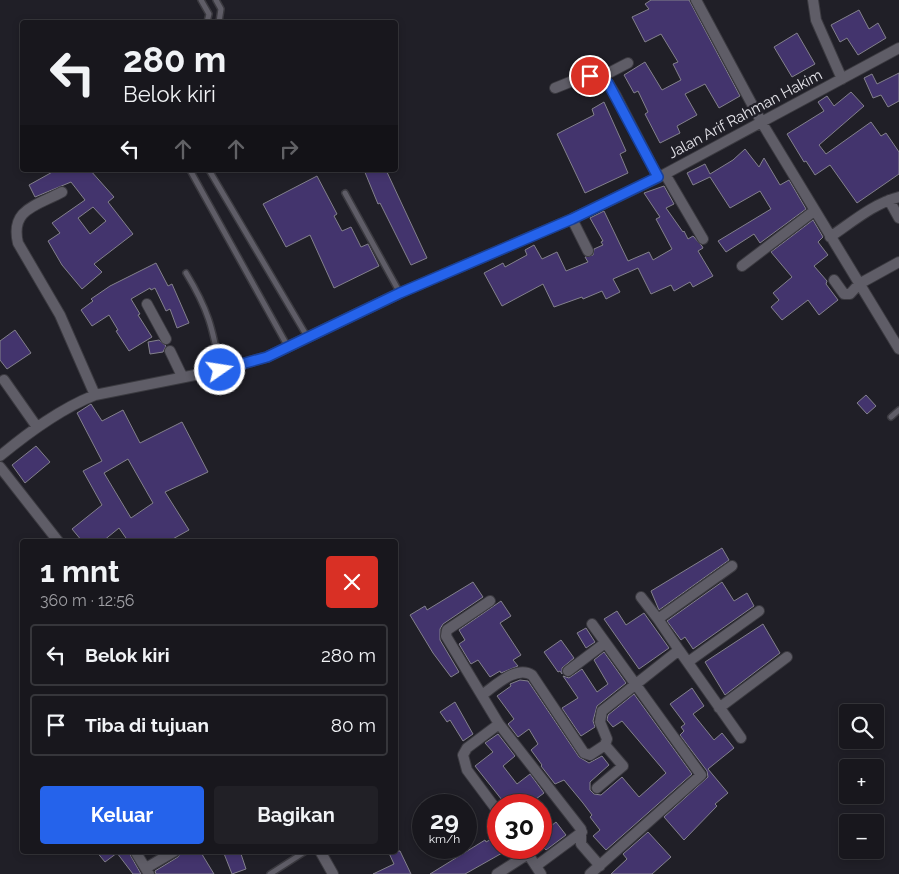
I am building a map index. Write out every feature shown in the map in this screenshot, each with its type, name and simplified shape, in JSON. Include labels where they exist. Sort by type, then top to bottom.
[{"type":"street","points":[[696,0],[762,123],[899,349]]},
{"type":"street","points":[[814,0],[816,20],[842,79]]},
{"type":"street","name":"Jalan Arif Rahman Hakim","points":[[0,456],[58,413],[95,395],[182,376],[220,370],[267,357],[400,293],[572,219],[662,176],[899,48]]},
{"type":"street","points":[[555,88],[585,76],[601,77],[628,63]]},
{"type":"street","points":[[601,77],[616,96],[662,176],[703,239]]},
{"type":"street","points":[[62,192],[24,212],[15,225],[16,234],[18,243],[60,315],[95,395]]},
{"type":"street","points":[[830,237],[894,199],[899,218]]},
{"type":"street","points":[[742,266],[814,211]]},
{"type":"street","points":[[572,219],[588,251]]},
{"type":"street","points":[[834,280],[844,294],[850,294],[859,284],[899,262]]},
{"type":"street","points":[[147,304],[166,339]]},
{"type":"street","points":[[170,351],[182,376]]},
{"type":"street","points":[[4,380],[37,427]]},
{"type":"street","points":[[0,467],[56,539]]},
{"type":"street","points":[[658,619],[732,566]]},
{"type":"street","points":[[641,597],[741,738]]},
{"type":"street","points":[[490,601],[447,630],[446,633],[499,724],[554,797],[570,813],[582,832],[581,844],[600,866]]},
{"type":"street","points":[[688,662],[758,611]]},
{"type":"street","points":[[590,874],[700,777],[592,624]]},
{"type":"street","points":[[568,671],[605,643]]},
{"type":"street","points":[[482,695],[516,673],[526,672],[532,675],[584,753],[590,755],[605,745],[607,737],[600,722],[600,715],[608,706],[679,650]]},
{"type":"street","points":[[719,708],[787,658]]},
{"type":"street","points":[[487,795],[463,762],[463,755],[467,748],[499,724]]},
{"type":"street","points":[[597,788],[622,766],[605,745]]},
{"type":"street","points":[[531,859],[538,870],[582,832]]},
{"type":"street","points":[[137,854],[148,871],[171,854]]},
{"type":"street","points":[[322,854],[333,874]]},
{"type":"street","points":[[497,874],[516,859]]},
{"type":"lane","points":[[201,0],[209,14],[208,20]]},
{"type":"lane","points":[[216,0],[222,9],[219,20]]},
{"type":"lane","points":[[191,172],[289,347]]},
{"type":"lane","points":[[210,172],[308,338]]},
{"type":"lane","points":[[345,193],[400,293]]},
{"type":"lane","points":[[186,273],[205,306],[214,337],[220,370]]},
{"type":"lane","points":[[891,417],[899,410]]},
{"type":"lane","points":[[270,874],[301,854]]},
{"type":"building","points":[[651,0],[689,0],[740,96],[719,108],[705,84],[685,94],[697,115],[677,126],[680,133],[660,143],[645,114],[648,112],[638,91],[634,93],[624,75],[645,62],[662,90],[681,80],[673,64],[678,62],[661,34],[645,42],[632,17],[649,9],[645,4]]},
{"type":"building","points":[[859,10],[869,29],[878,23],[886,38],[858,55],[847,38],[840,42],[831,25]]},
{"type":"building","points":[[797,33],[815,64],[792,77],[774,47]]},
{"type":"building","points":[[899,73],[899,101],[888,107],[881,95],[873,98],[864,78],[872,74],[877,84]]},
{"type":"building","points":[[851,92],[864,106],[819,145],[826,154],[871,122],[881,136],[886,133],[899,152],[899,174],[857,203],[830,165],[815,175],[806,161],[804,162],[787,134],[824,111],[818,102],[827,96],[834,106]]},
{"type":"building","points":[[604,102],[626,151],[620,154],[628,173],[585,193],[557,134],[594,115],[592,109]]},
{"type":"building","points":[[745,149],[759,167],[764,158],[780,185],[789,180],[806,209],[760,243],[754,234],[726,252],[718,241],[771,209],[760,191],[730,208],[710,177],[693,185],[687,173],[705,164],[710,174],[733,160]]},
{"type":"building","points":[[52,172],[92,172],[114,197],[108,202],[133,234],[94,264],[102,272],[82,289],[62,265],[48,241],[60,233],[52,223],[85,200],[71,182],[35,197],[29,185]],"holes":[[[93,207],[106,221],[90,234],[78,218]]]},
{"type":"building","points":[[365,172],[387,172],[427,258],[411,265],[380,203],[378,204]]},
{"type":"building","points":[[317,176],[337,214],[334,216],[342,231],[351,227],[361,247],[368,244],[379,266],[334,288],[310,235],[286,247],[263,204]]},
{"type":"building","points":[[664,186],[674,204],[666,208],[688,239],[693,236],[702,246],[703,248],[698,251],[713,276],[693,287],[690,282],[674,291],[671,285],[651,294],[638,268],[613,279],[620,292],[606,299],[602,291],[583,299],[582,297],[554,307],[543,284],[502,306],[484,273],[503,263],[505,267],[527,255],[525,250],[534,245],[542,259],[557,252],[566,271],[588,262],[585,257],[593,255],[594,249],[603,245],[601,242],[603,241],[590,218],[604,211],[628,261],[649,252],[653,260],[672,249],[656,219],[660,217],[644,193]]},
{"type":"building","points":[[813,220],[823,237],[818,242],[828,255],[814,266],[827,281],[826,284],[838,300],[819,315],[808,300],[782,320],[771,307],[779,300],[773,293],[792,277],[771,252]]},
{"type":"building","points":[[156,263],[168,286],[172,284],[189,323],[177,328],[170,309],[166,311],[155,288],[151,290],[150,288],[131,299],[140,314],[138,315],[152,337],[129,351],[116,331],[118,330],[109,315],[92,326],[81,310],[93,301],[91,299],[110,286]]},
{"type":"building","points":[[15,330],[31,353],[7,369],[0,360],[0,341]]},
{"type":"building","points":[[159,340],[166,346],[163,352],[150,354],[148,342]]},
{"type":"building","points":[[866,395],[876,406],[867,414],[857,403]]},
{"type":"building","points":[[91,404],[102,421],[123,410],[140,443],[182,422],[208,472],[165,492],[189,530],[173,539],[127,539],[119,528],[105,539],[80,539],[72,529],[102,505],[83,471],[102,461],[77,413]],"holes":[[[128,459],[153,503],[131,518],[104,473]]]},
{"type":"building","points":[[36,446],[50,462],[25,483],[12,465]]},
{"type":"building","points":[[722,548],[729,560],[659,610],[651,591]]},
{"type":"building","points":[[473,582],[483,597],[443,624],[440,629],[440,640],[459,672],[451,677],[433,653],[410,615],[425,606],[427,610]]},
{"type":"building","points":[[722,582],[734,601],[747,593],[754,606],[693,649],[685,637],[681,640],[667,621]]},
{"type":"building","points":[[501,601],[511,616],[500,623],[521,655],[513,660],[518,666],[501,673],[500,671],[490,677],[478,660],[471,664],[459,644],[465,640],[459,630]]},
{"type":"building","points":[[617,611],[626,625],[644,613],[669,648],[639,669],[604,619]]},
{"type":"building","points":[[763,624],[780,653],[725,695],[705,662]]},
{"type":"building","points":[[586,628],[595,642],[586,648],[577,633]]},
{"type":"building","points":[[561,640],[574,658],[562,668],[562,674],[560,671],[558,672],[544,652]]},
{"type":"building","points":[[604,652],[626,683],[597,706],[593,721],[595,727],[581,736],[562,708],[578,698],[563,676],[569,678],[582,669],[597,692],[608,684],[594,660]]},
{"type":"building","points":[[520,680],[528,681],[579,757],[589,763],[602,756],[609,765],[590,782],[590,790],[594,794],[601,795],[622,777],[639,797],[666,773],[622,721],[613,727],[607,720],[608,715],[634,694],[692,774],[606,850],[593,836],[600,830],[590,817],[592,815],[583,803],[564,780],[555,784],[541,766],[531,750],[538,744],[529,729],[518,737],[508,724],[514,719],[497,696],[511,686],[510,684]]},
{"type":"building","points":[[692,688],[704,706],[693,714],[714,740],[722,733],[734,748],[708,769],[728,793],[715,804],[717,806],[684,840],[664,817],[708,777],[707,771],[680,735],[684,731],[681,727],[685,724],[670,704]]},
{"type":"building","points":[[455,702],[473,734],[463,741],[450,720],[447,722],[440,712]]},
{"type":"building","points":[[498,734],[515,756],[503,766],[517,784],[530,774],[544,793],[497,794],[475,766],[493,752],[485,743]]},
{"type":"building","points":[[556,822],[566,835],[552,846],[552,825]]},
{"type":"building","points":[[648,832],[671,857],[652,874],[611,874],[627,859],[623,854]]},
{"type":"building","points":[[485,840],[487,859],[492,859],[465,874],[430,874],[454,859],[477,859],[477,845]]},
{"type":"building","points":[[398,851],[400,851],[411,874],[373,874],[394,864],[389,854],[398,854]]},
{"type":"building","points":[[98,854],[116,854],[105,862]]},
{"type":"building","points":[[118,854],[130,854],[141,874],[133,874]]},
{"type":"building","points":[[180,854],[202,854],[214,874],[156,874],[155,871]]},
{"type":"building","points":[[224,854],[241,854],[246,869],[232,874]]},
{"type":"route","points":[[220,370],[267,357],[400,293],[572,219],[658,177],[608,83],[601,77],[590,76]]}]
